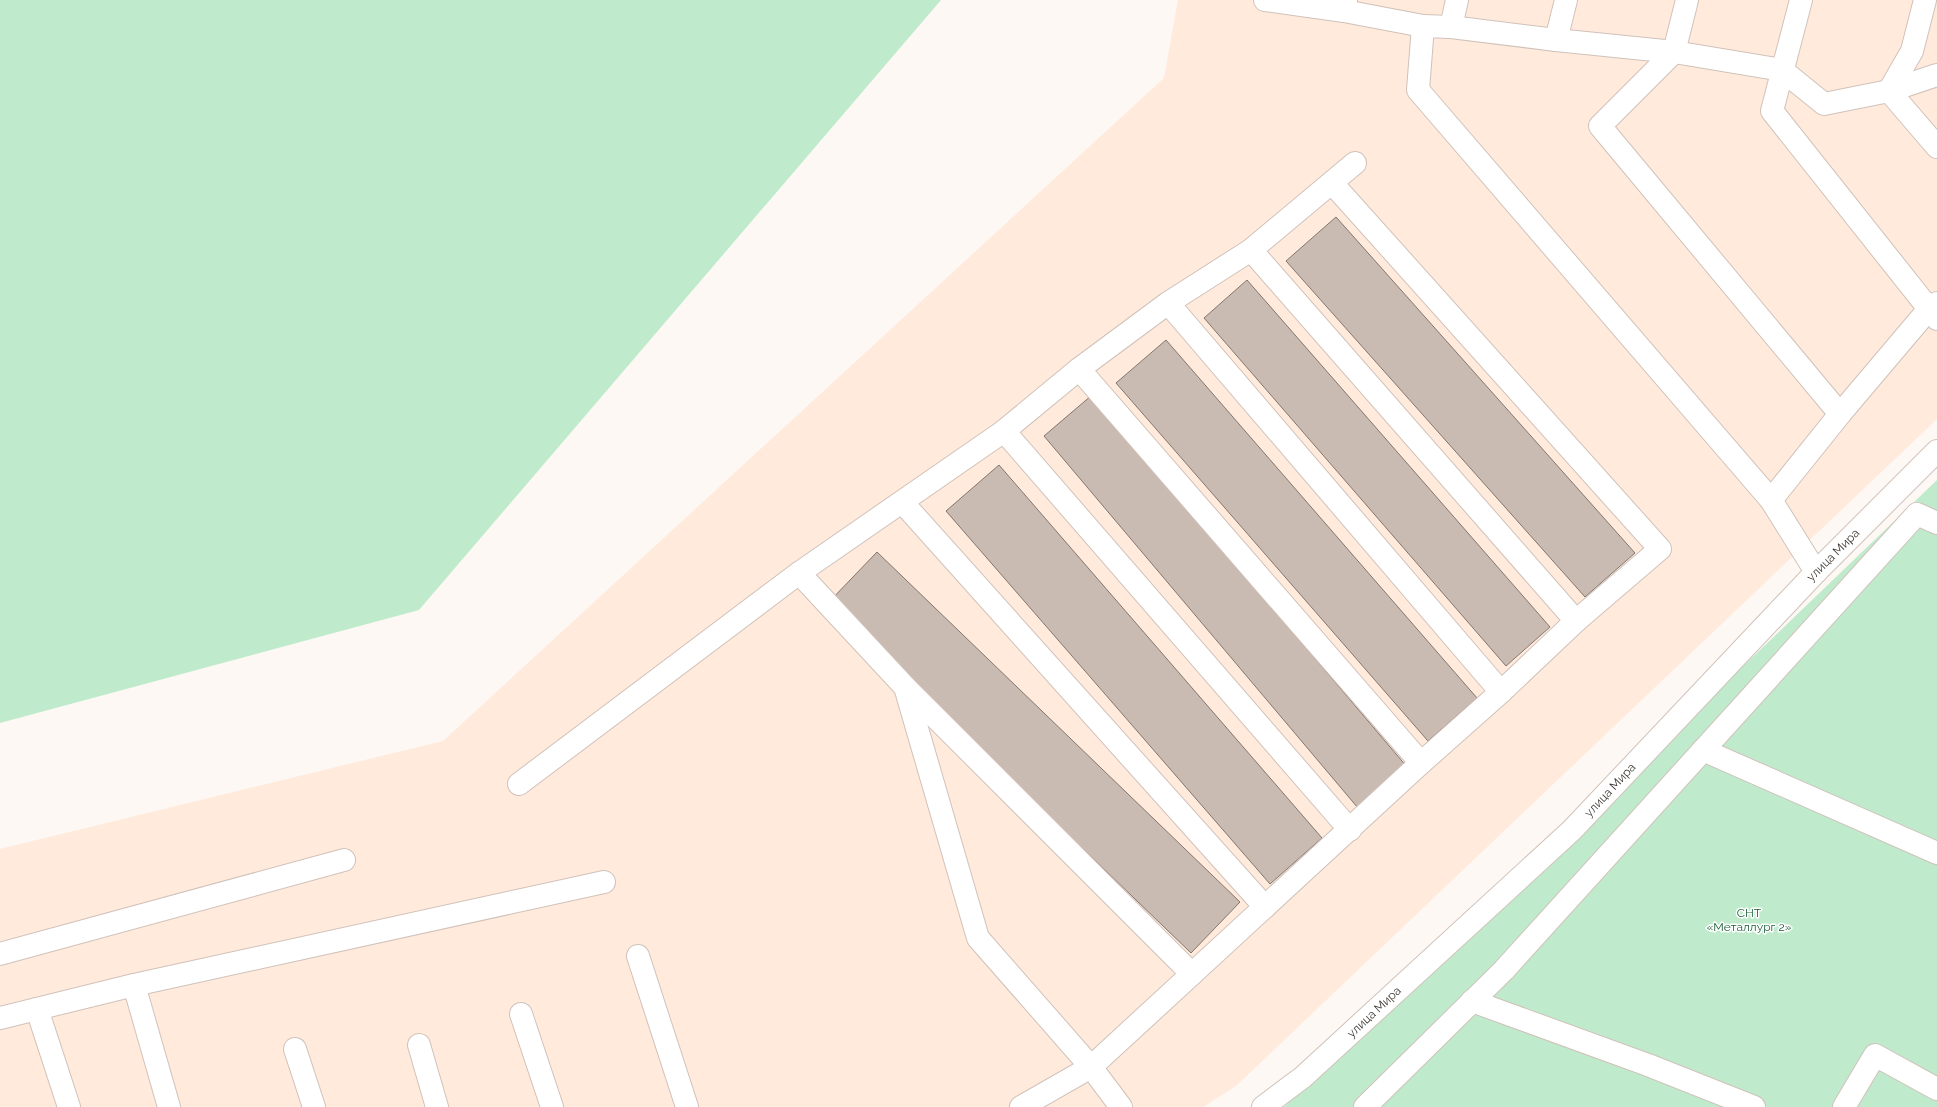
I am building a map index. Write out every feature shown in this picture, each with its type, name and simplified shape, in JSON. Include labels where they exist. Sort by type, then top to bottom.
[{"type":"street","points":[[1264,0],[1345,6],[1423,26],[1450,27],[1674,52],[1782,70],[1824,104],[1889,91],[1937,75]]},
{"type":"street","points":[[1450,27],[1457,0]]},
{"type":"street","points":[[1556,40],[1566,0]]},
{"type":"street","points":[[1687,0],[1674,52],[1600,126],[1840,414]]},
{"type":"street","points":[[1771,500],[1840,414],[1934,311],[1772,111],[1801,0]]},
{"type":"street","points":[[1889,91],[1912,51],[1925,0]]},
{"type":"street","points":[[1423,26],[1418,90],[1771,500],[1816,572]]},
{"type":"street","points":[[1889,91],[1937,147]]},
{"type":"street","points":[[519,784],[799,574],[903,503],[1004,431],[1079,369],[1168,303],[1251,250],[1355,164]]},
{"type":"street","points":[[1021,1107],[1090,1068],[1421,763],[1501,692],[1576,621],[1660,549],[1332,183]]},
{"type":"street","points":[[1251,250],[1576,621]]},
{"type":"street","points":[[1168,303],[1501,692]]},
{"type":"street","points":[[1079,369],[1421,763]]},
{"type":"street","points":[[1004,431],[1350,830]]},
{"type":"street","name":"улица Мира","points":[[1263,1107],[1304,1077],[1572,830],[1816,572],[1937,451]]},
{"type":"street","points":[[903,503],[1265,907]]},
{"type":"street","points":[[1365,1107],[1504,970],[1917,514],[1937,523]]},
{"type":"street","points":[[799,574],[905,687],[1192,974]]},
{"type":"street","points":[[905,687],[978,938],[1090,1068],[1121,1107]]},
{"type":"street","points":[[1703,750],[1937,853]]},
{"type":"street","points":[[0,954],[344,860]]},
{"type":"street","points":[[0,1018],[134,985],[604,882]]},
{"type":"street","points":[[638,956],[687,1107]]},
{"type":"street","points":[[134,985],[169,1107]]},
{"type":"street","points":[[1472,1001],[1648,1065],[1754,1107]]},
{"type":"street","points":[[37,1009],[69,1107]]},
{"type":"street","points":[[521,1014],[552,1107]]},
{"type":"street","points":[[419,1045],[438,1107]]},
{"type":"street","points":[[295,1049],[314,1107]]},
{"type":"street","points":[[1851,1105],[1874,1055],[1937,1089]]},
{"type":"shaded area","points":[[1178,0],[1937,0],[1937,419],[1236,1086],[1203,1107],[0,1107],[0,849],[443,741],[1164,78]]},
{"type":"green space","points":[[0,0],[941,0],[419,610],[0,723]]},
{"type":"green space","name":"СНТ «Металлург 2»","points":[[1937,480],[1937,1107],[1284,1107]]},
{"type":"building","points":[[1336,217],[1635,553],[1585,597],[1286,261]]},
{"type":"building","points":[[1247,280],[1550,627],[1506,666],[1204,318]]},
{"type":"building","points":[[1166,340],[1477,698],[1428,741],[1116,383]]},
{"type":"building","points":[[1092,395],[1407,767],[1358,808],[1044,436]]},
{"type":"building","points":[[999,465],[1322,838],[1270,884],[946,511]]},
{"type":"building","points":[[877,552],[1240,902],[1191,953],[828,603]]}]
